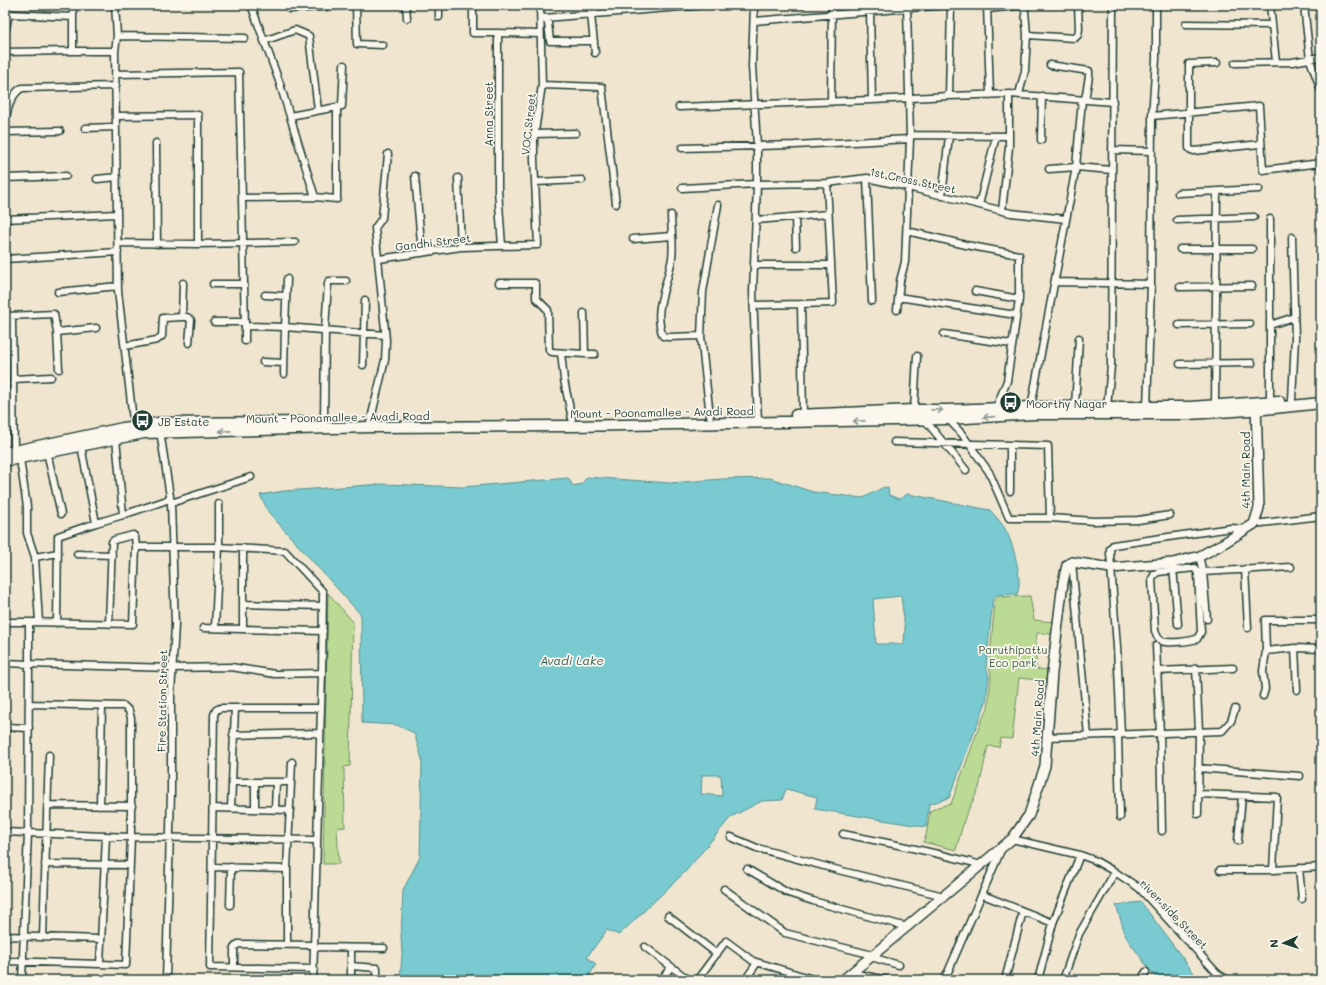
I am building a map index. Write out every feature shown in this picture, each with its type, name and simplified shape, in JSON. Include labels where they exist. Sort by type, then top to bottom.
[{"type":"main road","name":"Mount - Poonamallee - Avadi Road","points":[[160,428],[710,416],[758,420],[803,415],[1031,406],[1107,407],[1189,414],[1256,406],[1270,402],[1321,398]]},
{"type":"main road","name":"Mount - Poonamallee - Avadi Road","points":[[5,461],[13,454],[134,430],[160,428],[324,422],[370,424],[564,426],[758,420],[925,420],[1147,410],[1215,405],[1256,406],[1321,403]]},
{"type":"main road","name":"4th Main Road","points":[[1250,527],[1259,508],[1256,406]]},
{"type":"main road","name":"Mount - Poonamallee - Avadi Road","points":[[13,454],[47,452],[80,446],[116,438],[134,430]]},
{"type":"main road","points":[[1072,562],[1111,568],[1173,566],[1199,556],[1250,527]]},
{"type":"main road","name":"4th Main Road","points":[[843,980],[1003,847],[1012,839],[1029,815],[1045,766],[1052,680],[1063,582],[1067,565],[1072,562]]},
{"type":"street","points":[[73,5],[73,51]]},
{"type":"street","points":[[115,5],[118,286],[134,430]]},
{"type":"street","points":[[251,5],[279,81],[315,197]]},
{"type":"street","points":[[288,9],[356,5],[357,44],[383,45]]},
{"type":"street","points":[[406,5],[406,18]]},
{"type":"street","points":[[439,5],[439,17]]},
{"type":"street","points":[[473,5],[473,33],[540,34]]},
{"type":"street","name":"VOC Street","points":[[538,245],[534,159],[535,134],[542,85],[540,34],[542,17],[540,5]]},
{"type":"street","points":[[590,5],[596,53]]},
{"type":"street","points":[[542,17],[656,7],[706,5]]},
{"type":"street","points":[[754,5],[755,21],[752,66],[757,145],[754,306],[758,420]]},
{"type":"street","points":[[831,102],[832,5]]},
{"type":"street","points":[[755,21],[832,15],[907,6],[947,5]]},
{"type":"street","points":[[949,96],[951,5]]},
{"type":"street","points":[[1027,35],[1075,38],[1078,35],[1079,29],[1078,5],[1085,5]]},
{"type":"street","points":[[1107,407],[1111,366],[1113,5]]},
{"type":"street","points":[[1147,410],[1151,284],[1152,116],[1156,59],[1156,5]]},
{"type":"street","points":[[1270,5],[1276,62]]},
{"type":"street","points":[[1304,5],[1310,60],[1321,90]]},
{"type":"street","points":[[897,310],[900,281],[905,262],[907,231],[910,137],[907,6]]},
{"type":"street","points":[[990,95],[987,7],[1024,7],[1027,35],[1025,71],[1018,94]]},
{"type":"street","points":[[870,11],[872,100]]},
{"type":"street","points":[[5,33],[8,18],[11,14],[73,17]]},
{"type":"street","points":[[542,17],[548,23],[550,41],[594,40]]},
{"type":"street","points":[[1186,24],[1272,26]]},
{"type":"street","points":[[264,41],[295,30],[309,36],[318,110]]},
{"type":"street","name":"Anna Street","points":[[498,33],[498,190],[502,246]]},
{"type":"street","points":[[116,36],[245,38]]},
{"type":"street","points":[[5,52],[115,51]]},
{"type":"street","points":[[1235,63],[1310,60],[1321,57]]},
{"type":"street","points":[[1217,62],[1189,64],[1190,113],[1188,144],[1191,150],[1260,144]]},
{"type":"street","points":[[290,116],[342,106],[344,65]]},
{"type":"street","points":[[1031,406],[1076,167],[1084,100],[1089,73],[1088,71],[1050,65]]},
{"type":"street","points":[[115,74],[239,72],[245,341]]},
{"type":"street","points":[[542,85],[602,87],[616,204]]},
{"type":"street","points":[[5,120],[10,104],[17,91],[22,88],[116,86]]},
{"type":"street","points":[[679,107],[1009,94],[1113,102]]},
{"type":"street","points":[[1002,211],[1009,136],[1009,94]]},
{"type":"street","points":[[1041,140],[1042,96]]},
{"type":"street","points":[[1152,116],[1259,106],[1260,144],[1263,170],[1321,163]]},
{"type":"street","points":[[242,198],[315,197],[336,200],[337,107]]},
{"type":"street","points":[[116,116],[198,115],[198,244]]},
{"type":"street","points":[[85,128],[116,127]]},
{"type":"street","points":[[5,132],[60,130]]},
{"type":"street","points":[[535,134],[576,133]]},
{"type":"street","points":[[942,196],[949,136]]},
{"type":"street","points":[[979,205],[996,136]]},
{"type":"street","points":[[682,148],[794,145],[910,137],[1009,136]]},
{"type":"street","points":[[156,143],[157,244]]},
{"type":"street","points":[[1112,150],[1152,151]]},
{"type":"street","points":[[370,424],[386,360],[379,259],[375,228],[382,218],[388,154]]},
{"type":"street","points":[[1050,169],[1076,167],[1112,170]]},
{"type":"street","points":[[5,178],[66,176]]},
{"type":"street","points":[[415,176],[422,253]]},
{"type":"street","points":[[97,179],[117,178]]},
{"type":"street","points":[[458,178],[462,247]]},
{"type":"street","points":[[867,178],[872,301]]},
{"type":"street","name":"1st Cross Street","points":[[682,188],[757,184],[827,183],[867,178],[1011,213],[1066,219]]},
{"type":"street","points":[[535,182],[582,180]]},
{"type":"street","points":[[754,306],[833,304],[827,183]]},
{"type":"street","points":[[1178,193],[1259,189]]},
{"type":"street","points":[[1215,405],[1217,192]]},
{"type":"street","points":[[710,416],[701,336],[704,292],[718,205]]},
{"type":"street","points":[[5,219],[117,214]]},
{"type":"street","points":[[671,214],[672,257],[659,311],[660,329],[663,336],[668,338],[701,336]]},
{"type":"street","points":[[756,220],[828,214]]},
{"type":"street","points":[[795,217],[796,247]]},
{"type":"street","points":[[1177,220],[1254,217]]},
{"type":"street","points":[[1270,220],[1270,402]]},
{"type":"street","points":[[907,231],[966,245],[1019,255],[1019,299],[1011,344],[1007,381],[996,408]]},
{"type":"street","points":[[633,239],[672,236]]},
{"type":"street","points":[[1292,237],[1295,338],[1292,400]]},
{"type":"street","points":[[118,243],[198,244],[295,242]]},
{"type":"street","name":"Gandhi Street","points":[[379,259],[462,247],[538,245]]},
{"type":"street","points":[[1180,249],[1252,249]]},
{"type":"street","points":[[5,260],[118,252]]},
{"type":"street","points":[[754,266],[830,265]]},
{"type":"street","points":[[284,374],[287,279]]},
{"type":"street","points":[[324,422],[325,330],[328,283],[329,281],[346,281]]},
{"type":"street","points":[[1055,282],[1151,284]]},
{"type":"street","points":[[182,317],[183,283]]},
{"type":"street","points":[[499,283],[534,283],[536,286],[536,298],[548,310],[550,350],[552,352],[595,354]]},
{"type":"street","points":[[213,284],[244,284]]},
{"type":"street","points":[[58,292],[118,286]]},
{"type":"street","points":[[1180,287],[1252,286]]},
{"type":"street","points":[[975,291],[1019,299]]},
{"type":"street","points":[[265,295],[286,296]]},
{"type":"street","points":[[898,297],[1016,315]]},
{"type":"street","points":[[364,365],[365,300]]},
{"type":"street","points":[[801,304],[803,415]]},
{"type":"street","points":[[7,314],[53,314],[55,316],[59,369]]},
{"type":"street","points":[[7,314],[12,320],[14,379],[13,454],[26,507],[27,533],[36,557],[39,622]]},
{"type":"street","points":[[584,314],[585,354]]},
{"type":"street","points":[[125,346],[157,340],[162,336],[163,318],[182,317],[187,317],[191,320],[189,343]]},
{"type":"street","points":[[1270,325],[1294,317]]},
{"type":"street","points":[[214,322],[385,335]]},
{"type":"street","points":[[1179,325],[1250,324]]},
{"type":"street","points":[[57,332],[96,328]]},
{"type":"street","points":[[944,334],[1011,344]]},
{"type":"street","points":[[1076,407],[1079,338]]},
{"type":"street","points":[[561,353],[564,380],[572,419]]},
{"type":"street","points":[[914,410],[917,356]]},
{"type":"street","points":[[263,362],[284,363]]},
{"type":"street","points":[[1180,364],[1252,363]]},
{"type":"street","points":[[14,379],[51,377]]},
{"type":"street","points":[[948,419],[969,444],[989,472],[1009,518],[1050,518],[1094,521],[1138,520],[1170,514]]},
{"type":"street","points":[[925,420],[966,470]]},
{"type":"street","name":"Fire Station Street","points":[[160,428],[171,501],[175,625],[172,668],[170,838],[166,980]]},
{"type":"street","points":[[116,438],[123,515]]},
{"type":"street","points":[[894,442],[1048,446],[1050,518]]},
{"type":"street","points":[[1010,445],[1010,491]]},
{"type":"street","points":[[80,446],[96,523]]},
{"type":"street","points":[[47,452],[61,514]]},
{"type":"street","points":[[57,623],[58,536],[96,523],[251,477]]},
{"type":"street","points":[[215,628],[219,547],[219,504]]},
{"type":"street","points":[[1120,817],[1120,734],[1110,549],[1113,545],[1321,516]]},
{"type":"street","points":[[5,622],[39,622],[57,623],[109,624],[133,624],[136,547],[135,537],[132,535],[114,540],[112,542],[109,624]]},
{"type":"street","points":[[136,547],[219,547],[285,551],[323,592],[313,980]]},
{"type":"street","points":[[243,548],[243,629]]},
{"type":"street","points":[[36,557],[58,553]]},
{"type":"street","points":[[77,554],[112,555]]},
{"type":"street","points":[[1199,556],[1203,572],[1207,619]]},
{"type":"street","points":[[1072,562],[1088,736]]},
{"type":"street","points":[[1173,566],[1195,568],[1198,574],[1201,632],[1197,639],[1191,641],[1163,642],[1158,638],[1155,631],[1152,579],[1158,572],[1173,566]]},
{"type":"street","points":[[1173,566],[1178,624]]},
{"type":"street","points":[[1203,572],[1291,567]]},
{"type":"street","points":[[1245,569],[1248,628]]},
{"type":"street","points":[[243,604],[323,606]]},
{"type":"street","points":[[1263,696],[1265,689],[1263,671],[1266,651],[1265,620],[1321,620]]},
{"type":"street","points":[[22,980],[28,833],[29,622]]},
{"type":"street","points":[[202,628],[323,631]]},
{"type":"street","points":[[1266,651],[1295,648],[1321,649],[1321,630]]},
{"type":"street","points":[[1156,646],[1162,830]]},
{"type":"street","points":[[1295,648],[1297,690]]},
{"type":"street","points":[[5,663],[172,668],[230,667],[274,674],[322,673]]},
{"type":"street","points":[[1157,671],[1196,668],[1233,668]]},
{"type":"street","points":[[1196,668],[1198,814]]},
{"type":"street","points":[[5,961],[126,965],[132,806],[131,718],[129,711],[124,706],[29,704]]},
{"type":"street","points":[[100,806],[102,706]]},
{"type":"street","points":[[314,969],[210,967],[214,715],[216,710],[220,708],[321,708]]},
{"type":"street","points":[[231,808],[235,708]]},
{"type":"street","points":[[1048,738],[1222,731],[1231,721],[1235,709]]},
{"type":"street","points":[[5,727],[29,728]]},
{"type":"street","points":[[233,735],[320,733]]},
{"type":"street","points":[[43,937],[49,755]]},
{"type":"street","points":[[287,944],[287,869],[292,762]]},
{"type":"street","points":[[1198,768],[1300,776]]},
{"type":"street","points":[[232,782],[291,782]]},
{"type":"street","points":[[254,809],[255,782]]},
{"type":"street","points":[[275,810],[276,782]]},
{"type":"street","points":[[1198,794],[1277,797],[1273,870]]},
{"type":"street","points":[[1238,841],[1242,796]]},
{"type":"street","points":[[48,805],[132,806]]},
{"type":"street","points":[[213,808],[290,810]]},
{"type":"street","points":[[5,832],[170,838],[317,840]]},
{"type":"street","points":[[843,834],[912,847],[981,865]]},
{"type":"street","points":[[100,964],[106,836]]},
{"type":"street","points":[[731,838],[756,848],[944,896]]},
{"type":"street","name":"river side Street","points":[[1012,839],[1080,855],[1094,860],[1115,872],[1139,888],[1217,973],[1227,980]]},
{"type":"street","points":[[943,980],[983,895],[1003,847]]},
{"type":"street","points":[[1038,980],[1053,924],[1080,855]]},
{"type":"street","points":[[45,864],[129,865]]},
{"type":"street","points":[[212,867],[287,869]]},
{"type":"street","points":[[230,905],[231,867]]},
{"type":"street","points":[[1220,870],[1273,870],[1321,867]]},
{"type":"street","points":[[1299,868],[1302,899]]},
{"type":"street","points":[[747,869],[788,893],[907,927]]},
{"type":"street","points":[[1063,980],[1079,934],[1115,872]]},
{"type":"street","points":[[724,889],[785,932],[899,965]]},
{"type":"street","points":[[983,895],[1053,924]]},
{"type":"street","points":[[1005,980],[1023,911]]},
{"type":"street","points":[[668,916],[717,954]]},
{"type":"street","points":[[5,936],[101,939]]},
{"type":"street","points":[[697,980],[726,941],[753,962],[816,980]]},
{"type":"street","points":[[234,967],[234,948],[238,944],[287,944],[351,948],[384,948]]},
{"type":"street","points":[[645,947],[689,980]]},
{"type":"street","points":[[351,948],[351,980]]},
{"type":"street","points":[[745,980],[757,963]]},
{"type":"street","points":[[351,966],[377,968],[377,980]]},
{"type":"street","points":[[661,980],[671,967]]},
{"type":"street","points":[[1142,980],[1146,972]]},
{"type":"street","points":[[852,973],[886,980]]},
{"type":"green space","points":[[328,593],[353,622],[350,766],[344,767],[345,827],[337,828],[339,864],[323,864]]},
{"type":"green space","name":"Paruthipattu Eco park","points":[[1030,596],[1034,620],[1053,622],[1052,634],[1037,633],[1036,640],[1036,669],[1049,670],[1048,681],[1019,678],[1012,739],[1001,738],[999,747],[988,746],[979,788],[965,817],[956,850],[923,842],[926,836],[930,811],[938,807],[951,804],[982,719],[988,708],[991,675],[989,666],[995,600],[997,597]]},
{"type":"water","name":"Avadi Lake","points":[[587,477],[670,483],[722,479],[770,478],[813,492],[863,498],[884,487],[888,488],[889,495],[899,499],[908,494],[990,510],[1002,525],[1010,541],[1018,570],[1019,588],[1017,594],[997,595],[993,598],[986,667],[989,676],[986,702],[949,798],[929,804],[926,827],[815,809],[817,797],[786,789],[782,800],[762,801],[731,817],[686,871],[619,935],[607,930],[587,957],[596,964],[587,980],[400,980],[403,890],[420,857],[422,759],[414,733],[397,725],[362,723],[361,615],[269,513],[260,495],[284,491],[383,484],[463,487],[568,478],[573,486],[582,484]],"holes":[[[901,596],[905,629],[904,644],[876,644],[873,599]],[[702,775],[721,775],[722,796],[701,794]]]},
{"type":"water","points":[[1141,902],[1199,980],[1157,980],[1126,937],[1116,905]]},
{"type":"place","name":"Moorthy Nagar","points":[[1011,403]]},
{"type":"place","name":"JB Estate","points":[[143,421]]}]
